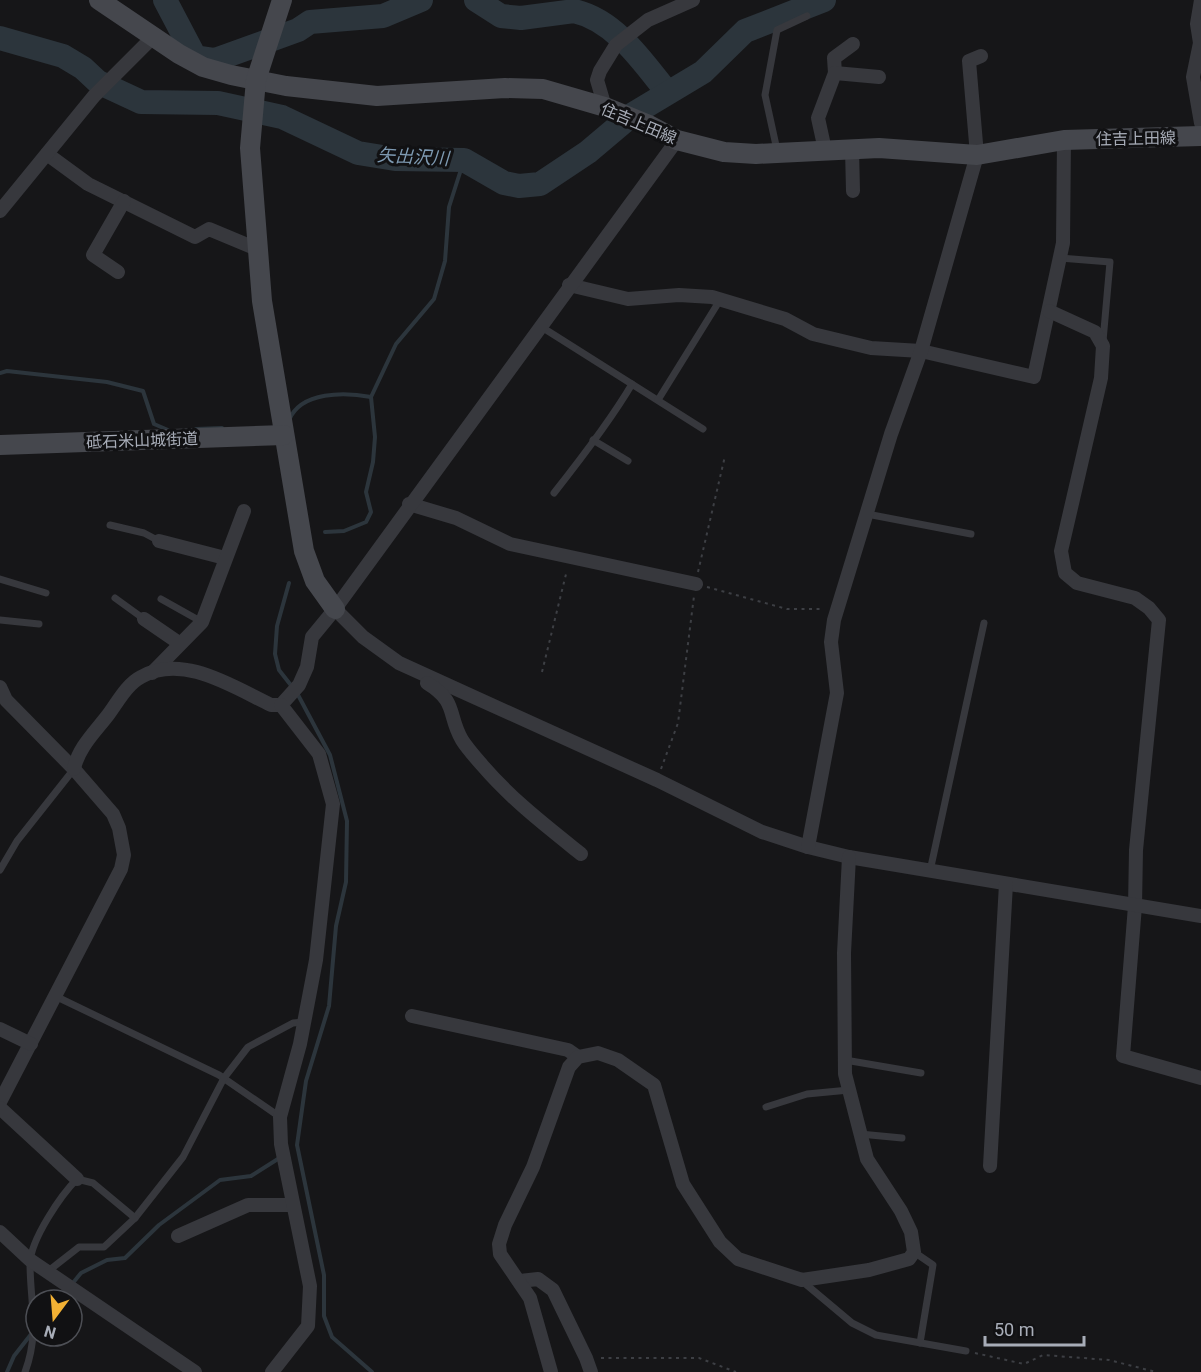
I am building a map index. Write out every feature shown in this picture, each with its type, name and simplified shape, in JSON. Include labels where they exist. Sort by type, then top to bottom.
[{"type":"main road","name":"住吉上田線","points":[[99,0],[152,38],[203,67],[256,80],[339,93],[377,96],[505,88],[543,89],[612,110],[649,125],[677,140],[724,152],[777,153],[879,148],[977,155],[1064,140],[1201,136]]},
{"type":"main road","points":[[282,0],[256,80],[250,148],[257,249],[262,301],[304,550],[315,581],[335,609]]},
{"type":"main road","name":"砥石米山城街道","points":[[0,445],[284,435]]},
{"type":"street","points":[[612,110],[597,80],[620,41],[648,20],[693,0]]},
{"type":"street","points":[[1201,0],[1197,24],[1200,43],[1193,77],[1201,123]]},
{"type":"street","points":[[0,211],[94,96],[152,38]]},
{"type":"street","points":[[825,150],[818,118],[835,73],[834,58],[853,44]]},
{"type":"street","points":[[808,847],[837,693],[831,642],[837,609],[921,351],[977,155],[969,62],[981,56]]},
{"type":"street","points":[[835,73],[879,77]]},
{"type":"street","points":[[74,770],[82,750],[127,690],[140,677],[152,673],[171,668],[190,670],[271,705],[281,705],[299,685],[307,667],[312,637],[335,609],[409,504],[677,140]]},
{"type":"street","points":[[570,285],[628,299],[679,295],[720,300],[785,319],[813,334],[871,348],[921,351],[1034,377],[1063,243],[1064,140]]},
{"type":"street","points":[[852,149],[853,191]]},
{"type":"street","points":[[47,154],[88,184],[195,237],[209,230],[257,249]]},
{"type":"street","points":[[118,272],[93,255],[124,201]]},
{"type":"street","points":[[1049,311],[1095,332],[1103,346],[1101,378],[1061,551],[1065,573],[1077,583],[1134,598],[1149,608],[1160,620],[1136,850],[1135,906],[1123,1056],[1201,1078]]},
{"type":"street","points":[[409,504],[456,518],[510,544],[696,584]]},
{"type":"street","points":[[152,673],[202,622],[244,512]]},
{"type":"street","points":[[159,541],[225,558]]},
{"type":"street","points":[[335,609],[363,638],[399,663],[657,780],[762,832],[849,857],[1201,916]]},
{"type":"street","points":[[144,619],[179,643]]},
{"type":"street","points":[[421,673],[421,677],[448,701],[461,739],[484,768],[526,810],[581,854]]},
{"type":"street","points":[[0,1102],[121,870],[124,855],[119,828],[112,814],[74,770],[2,698]]},
{"type":"street","points":[[272,1372],[308,1326],[310,1286],[281,1144],[280,1117],[304,1022],[316,960],[333,804],[319,754],[281,705]]},
{"type":"street","points":[[552,1372],[530,1298],[500,1254],[499,1244],[505,1225],[533,1167],[569,1067],[578,1057],[598,1053],[618,1060],[654,1085],[683,1184],[720,1242],[738,1259],[802,1280],[869,1270],[909,1259],[914,1252],[911,1232],[901,1211],[867,1159],[849,1090],[845,1060],[844,953],[849,857]]},
{"type":"street","points":[[990,1166],[1006,884]]},
{"type":"street","points":[[412,1016],[568,1050],[578,1057]]},
{"type":"street","points":[[0,1029],[31,1044]]},
{"type":"street","points":[[0,1108],[77,1179]]},
{"type":"street","points":[[178,1236],[248,1205],[292,1205]]},
{"type":"street","points":[[0,1232],[30,1260],[195,1372]]},
{"type":"street","points":[[520,1281],[538,1278],[553,1290],[591,1372]]},
{"type":"lane","points":[[777,153],[765,95],[777,30],[807,16]]},
{"type":"lane","points":[[1060,258],[1110,262],[1103,346]]},
{"type":"lane","points":[[658,400],[720,300]]},
{"type":"lane","points":[[540,326],[703,429]]},
{"type":"lane","points":[[554,493],[619,406],[632,384]]},
{"type":"lane","points":[[594,440],[628,461]]},
{"type":"lane","points":[[867,514],[971,534]]},
{"type":"lane","points":[[110,525],[144,533],[159,541]]},
{"type":"lane","points":[[0,579],[46,593]]},
{"type":"lane","points":[[115,598],[144,619]]},
{"type":"lane","points":[[161,599],[202,622]]},
{"type":"lane","points":[[0,620],[39,624]]},
{"type":"lane","points":[[930,871],[984,623]]},
{"type":"lane","points":[[0,870],[17,841],[74,770]]},
{"type":"lane","points":[[55,996],[224,1078],[280,1117]]},
{"type":"lane","points":[[47,1272],[79,1247],[104,1247],[135,1218],[183,1157],[224,1078],[248,1047],[293,1023],[304,1022]]},
{"type":"lane","points":[[845,1060],[921,1073]]},
{"type":"lane","points":[[766,1107],[807,1094],[849,1090]]},
{"type":"lane","points":[[860,1134],[902,1138]]},
{"type":"lane","points":[[25,1372],[35,1328],[30,1260],[59,1197],[77,1179],[93,1183],[135,1218]]},
{"type":"lane","points":[[914,1252],[933,1265],[920,1343]]},
{"type":"lane","points":[[802,1280],[852,1323],[876,1335],[966,1351]]},
{"type":"path","points":[[657,780],[678,723],[696,584],[725,456]]},
{"type":"path","points":[[542,672],[570,557]]},
{"type":"path","points":[[696,584],[787,609],[837,609]]},
{"type":"path","points":[[966,1351],[1024,1364],[1043,1354],[1109,1360],[1156,1372]]},
{"type":"path","points":[[586,1358],[699,1358],[736,1372]]},
{"type":"waterway","points":[[165,0],[195,57],[215,60],[298,30],[310,22],[383,16],[421,0]]},
{"type":"waterway","points":[[476,0],[501,16],[521,18],[574,11],[589,16],[602,23],[627,44],[667,92]]},
{"type":"waterway","name":"矢出沢川","points":[[0,38],[63,56],[83,68],[98,82],[141,102],[218,103],[282,117],[358,153],[395,159],[464,160],[504,183],[519,186],[540,184],[588,152],[633,114],[703,72],[745,31],[824,0]]},
{"type":"waterway","points":[[325,532],[344,531],[366,522],[371,512],[366,492],[373,462],[375,437],[371,397],[396,344],[434,299],[445,261],[449,207],[464,160]]},
{"type":"waterway","points":[[0,373],[7,371],[107,382],[143,391],[154,424],[168,430]]},
{"type":"waterway","points":[[289,420],[295,410],[303,403],[313,399],[337,394],[371,397]]},
{"type":"waterway","points":[[196,429],[222,428]]},
{"type":"waterway","points":[[289,583],[277,626],[275,654],[279,670],[297,693],[330,755],[347,821],[346,882],[336,926],[329,1006],[306,1081],[297,1145],[324,1275],[324,1316],[332,1337],[372,1372]]},
{"type":"waterway","points":[[69,1288],[81,1273],[107,1260],[125,1258],[159,1225],[220,1180],[251,1176],[281,1157]]},
{"type":"waterway","points":[[7,1372],[14,1356],[24,1343]]}]
